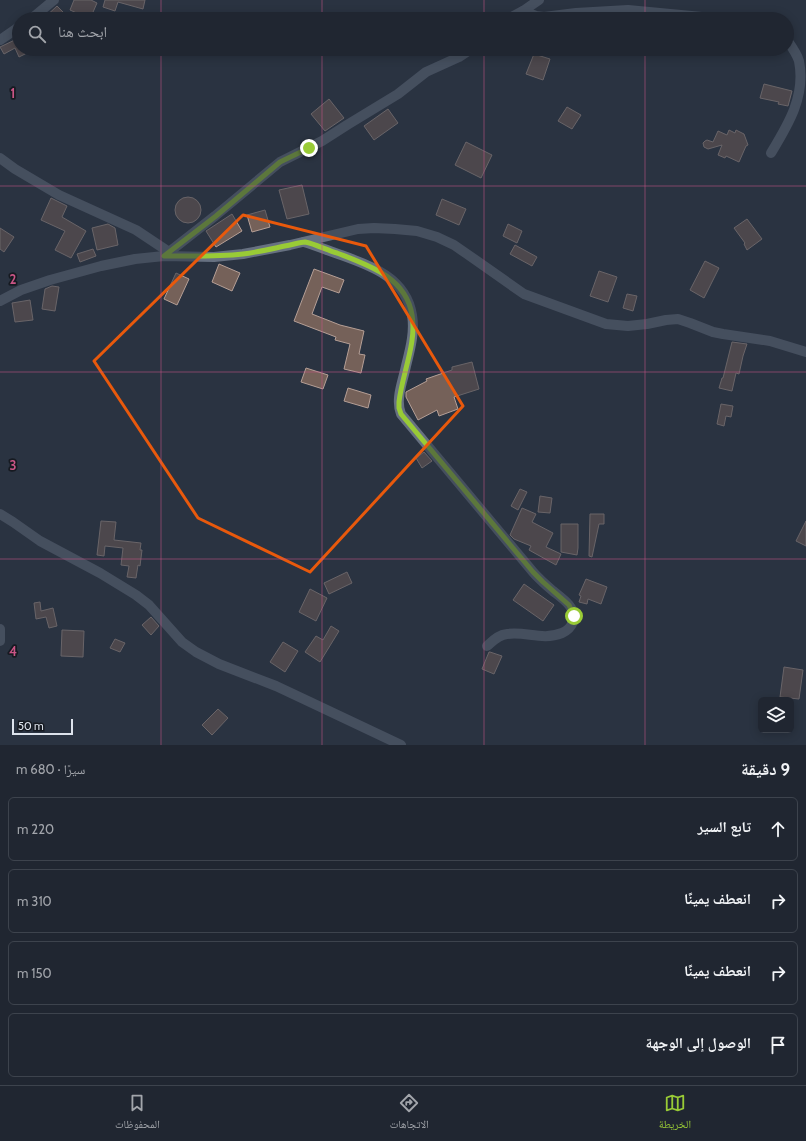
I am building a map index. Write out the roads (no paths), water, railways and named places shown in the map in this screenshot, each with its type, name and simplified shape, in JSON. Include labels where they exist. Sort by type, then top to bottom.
[{"type":"street","points":[[39,12],[54,0]]},
{"type":"street","points":[[523,11],[539,0]]},
{"type":"street","points":[[593,12],[628,10],[649,12]]},
{"type":"street","points":[[0,40],[12,32]]},
{"type":"street","points":[[771,153],[792,117],[797,104],[800,90],[800,73],[799,60],[794,51]]},
{"type":"street","points":[[166,254],[225,208],[280,162],[322,142],[398,94],[426,72],[460,56]]},
{"type":"street","points":[[0,158],[15,169],[60,195],[136,230],[166,254]]},
{"type":"street","points":[[0,301],[21,290],[50,280],[101,266],[135,259],[166,254],[221,256],[243,254],[304,242],[358,229],[374,228],[417,231],[437,237],[468,254],[524,294],[606,324],[628,326],[666,320],[678,320],[713,332],[770,341],[806,352]]},
{"type":"street","points":[[304,242],[362,262],[392,279],[399,287],[410,305],[412,316],[411,344],[400,394],[399,408],[401,414],[528,567],[569,605],[573,611],[574,621],[572,625],[564,632],[547,636],[517,633],[508,634],[499,636],[487,646]]},
{"type":"street","points":[[0,514],[40,541],[100,573],[149,604],[182,642],[196,652],[219,664],[276,686],[401,745]]},
{"type":"street","points":[[0,629],[0,641]]}]
